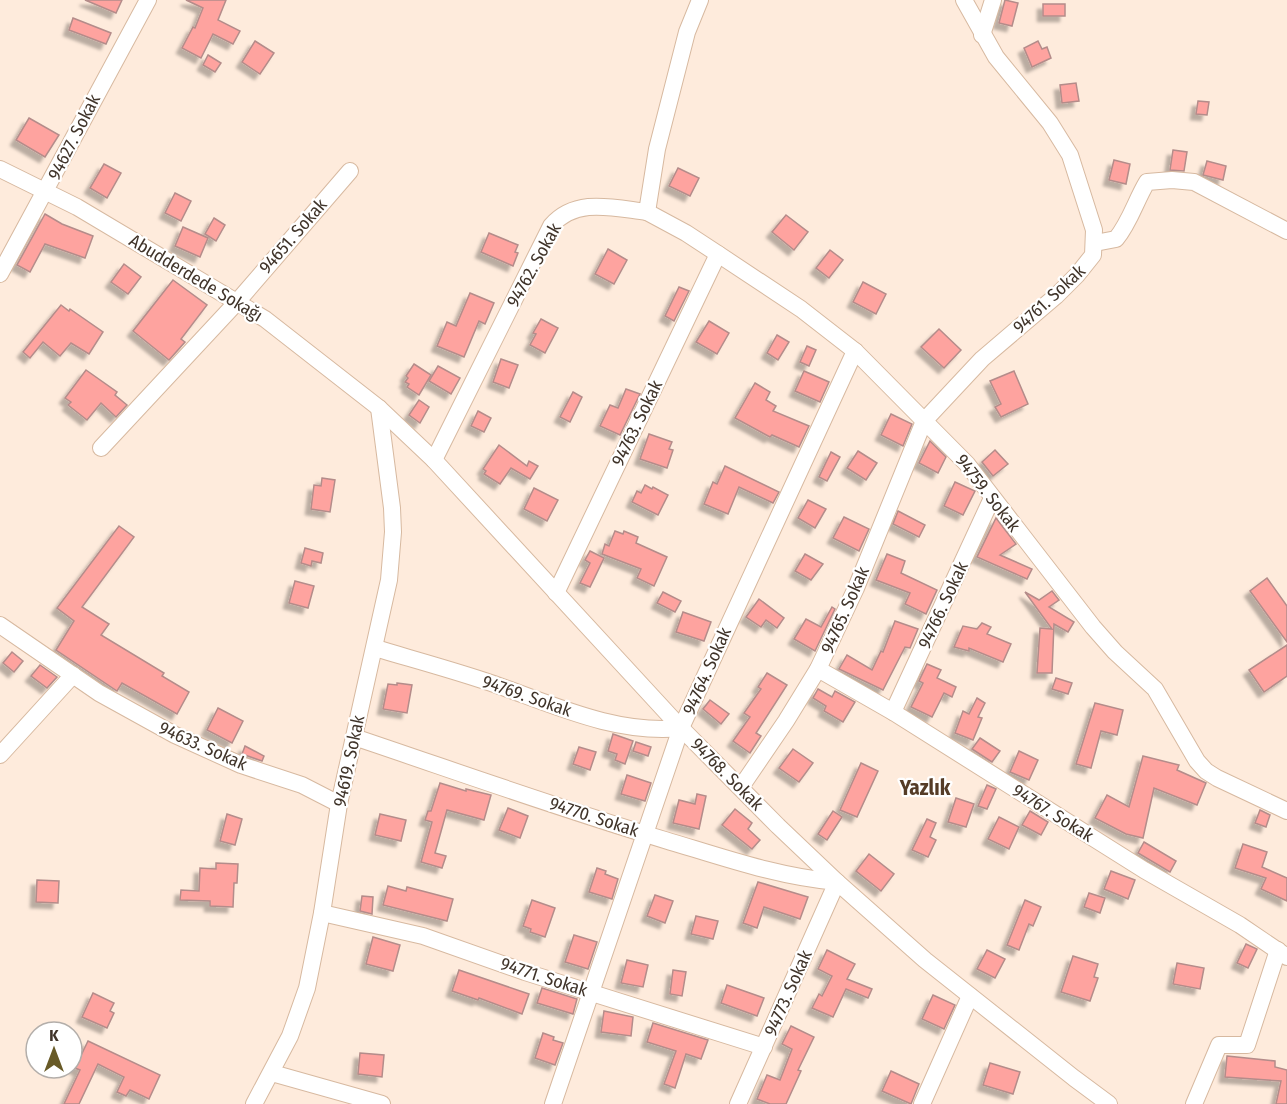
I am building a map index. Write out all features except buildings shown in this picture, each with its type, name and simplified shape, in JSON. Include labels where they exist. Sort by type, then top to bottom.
[{"type":"street","name":"94627. Sokak","points":[[0,274],[47,191],[148,0]]},
{"type":"street","points":[[647,212],[657,149],[687,32],[700,0]]},
{"type":"street","name":"94761. Sokak","points":[[924,421],[982,359],[1056,296],[1093,255],[1095,243],[1094,230],[1079,180],[1061,138],[996,57],[964,0]]},
{"type":"street","points":[[982,35],[993,0]]},
{"type":"street","name":"Abudderdede Sokağı","points":[[0,169],[47,191],[122,233],[237,302],[297,342],[379,408]]},
{"type":"street","name":"94651. Sokak","points":[[101,448],[237,302],[350,171]]},
{"type":"street","points":[[1095,243],[1116,239],[1125,228],[1138,196],[1147,182],[1172,180],[1194,182],[1287,231]]},
{"type":"street","name":"94762. Sokak","points":[[434,460],[551,226],[557,219],[577,208],[604,207],[647,212]]},
{"type":"street","name":"94759. Sokak","points":[[647,212],[686,232],[801,309],[855,351],[962,459],[1093,627],[1155,688],[1187,747],[1206,771],[1287,811]]},
{"type":"street","name":"94763. Sokak","points":[[556,593],[718,254]]},
{"type":"street","name":"94764. Sokak","points":[[553,1104],[681,728],[855,351]]},
{"type":"street","name":"94768. Sokak","points":[[379,408],[434,460],[681,728],[778,826],[925,960],[1108,1104]]},
{"type":"street","name":"94619. Sokak","points":[[254,1104],[272,1073],[303,1005],[322,913],[339,804],[389,580],[393,532],[392,508],[379,408]]},
{"type":"street","name":"94765. Sokak","points":[[741,787],[818,669],[856,588],[924,421]]},
{"type":"street","name":"94766. Sokak","points":[[893,712],[992,498]]},
{"type":"street","name":"94633. Sokak","points":[[0,625],[118,705],[185,740],[241,765],[302,785],[339,804]]},
{"type":"street","name":"94769. Sokak","points":[[375,648],[623,726],[661,730],[681,728]]},
{"type":"street","name":"94767. Sokak","points":[[818,669],[893,712],[1144,870],[1240,925],[1282,954]]},
{"type":"street","points":[[0,755],[73,675]]},
{"type":"street","name":"94770. Sokak","points":[[354,737],[645,834],[771,872],[795,878],[837,882]]},
{"type":"street","name":"94773. Sokak","points":[[738,1104],[837,882]]},
{"type":"street","name":"94771. Sokak","points":[[322,913],[423,936],[525,972],[764,1047]]},
{"type":"street","points":[[1194,1104],[1219,1045],[1247,1045],[1282,954]]},
{"type":"street","points":[[922,1104],[970,996]]},
{"type":"street","points":[[272,1073],[382,1104]]},
{"type":"district","name":"Yazlık","points":[[925,788]]}]
